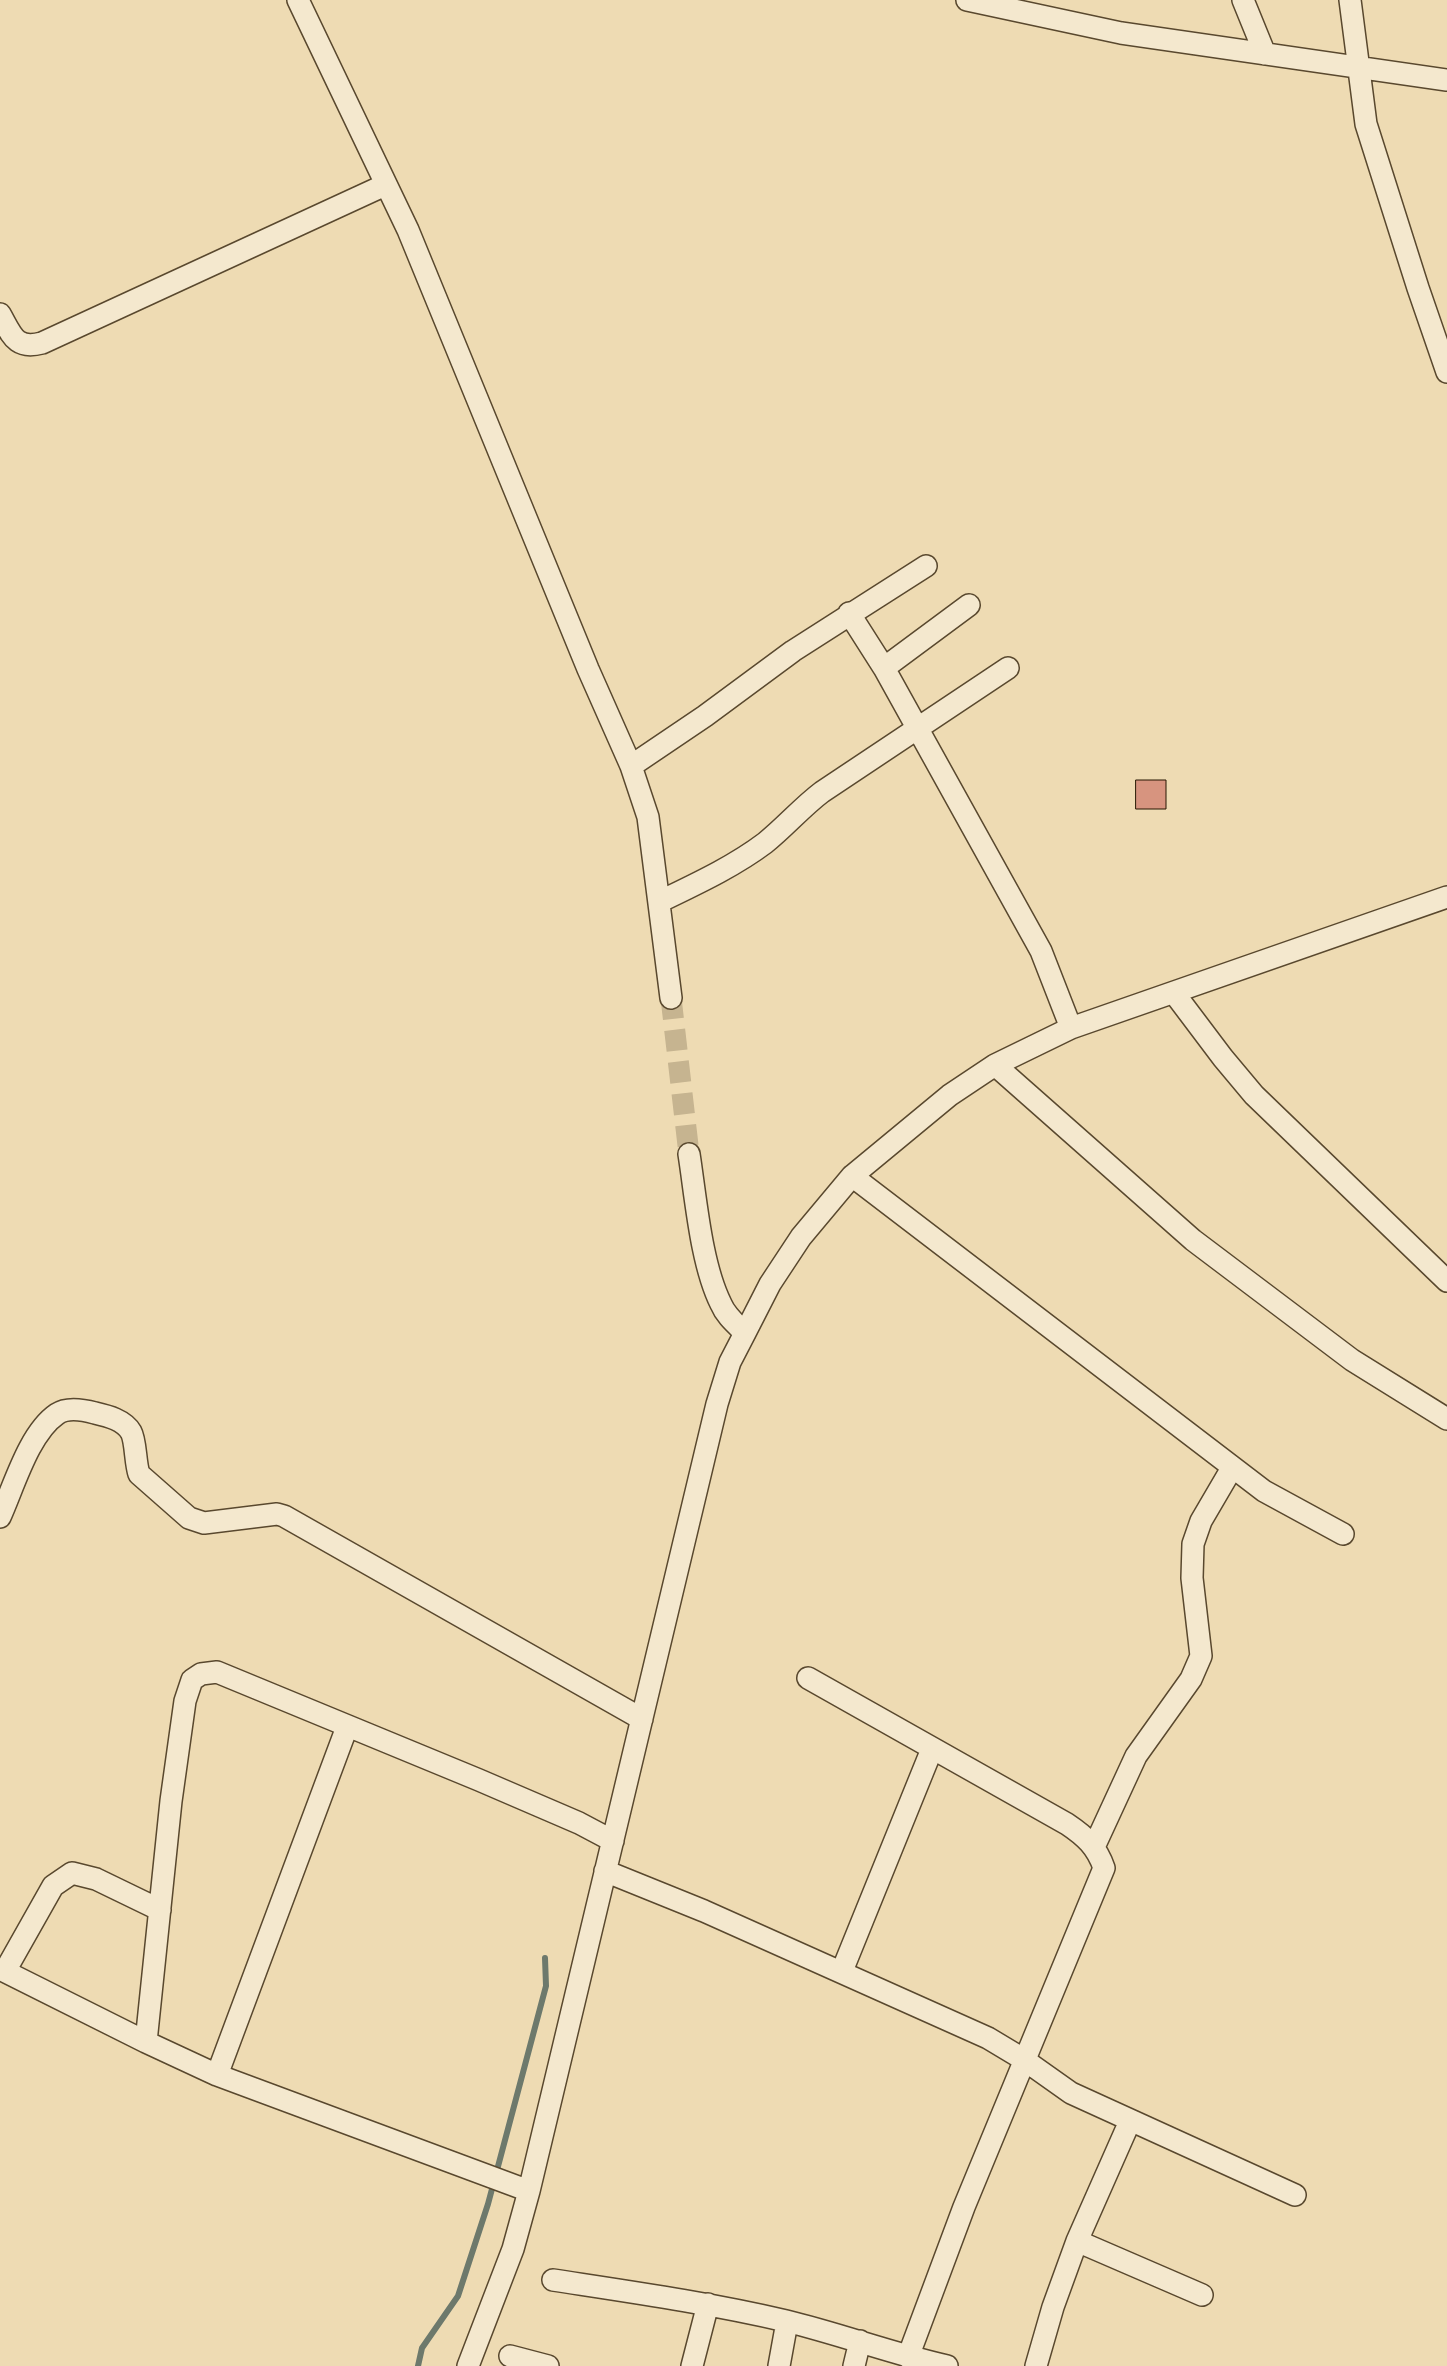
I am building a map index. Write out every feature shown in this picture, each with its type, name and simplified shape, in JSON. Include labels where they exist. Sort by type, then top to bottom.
[{"type":"street","points":[[298,0],[408,230],[588,669],[631,766],[648,816],[661,901],[671,998]]},
{"type":"street","points":[[967,0],[1121,33],[1447,80]]},
{"type":"street","points":[[1243,0],[1264,54]]},
{"type":"street","points":[[1350,0],[1366,124],[1447,372]]},
{"type":"street","points":[[0,314],[20,344],[28,347],[42,343],[385,185]]},
{"type":"street","points":[[631,766],[705,716],[793,651],[849,613],[926,566]]},
{"type":"street","points":[[884,668],[968,605]]},
{"type":"street","points":[[849,613],[884,668],[1041,951],[1071,1028]]},
{"type":"street","points":[[661,901],[742,858],[766,842],[802,807],[1008,668]]},
{"type":"street","points":[[468,2366],[512,2249],[529,2191],[718,1404],[730,1362],[770,1284],[801,1238],[852,1176],[950,1095],[995,1065],[1071,1028],[1447,897]]},
{"type":"street","points":[[1174,993],[1223,1058],[1254,1095],[1447,1280]]},
{"type":"street","points":[[995,1065],[1193,1240],[1352,1360],[1447,1419]]},
{"type":"street","points":[[689,1154],[710,1269],[720,1303],[728,1316],[745,1333]]},
{"type":"street","points":[[852,1176],[1232,1468],[1264,1491],[1343,1534]]},
{"type":"street","points":[[0,1517],[37,1435],[58,1413],[76,1410],[110,1416],[123,1424],[132,1433],[135,1463],[139,1474],[189,1518],[204,1524],[277,1514],[284,1516],[642,1720]]},
{"type":"street","points":[[1094,1847],[1136,1756],[1191,1679],[1201,1656],[1192,1578],[1193,1544],[1201,1520],[1232,1468]]},
{"type":"street","points":[[146,2042],[171,1802],[185,1701],[192,1680],[202,1674],[218,1672],[571,1820],[613,1841]]},
{"type":"street","points":[[808,1678],[1067,1824],[1084,1835],[1094,1847],[1104,1868],[1023,2059],[964,2207],[911,2360]]},
{"type":"street","points":[[217,2075],[347,1727]]},
{"type":"street","points":[[842,1971],[932,1749]]},
{"type":"street","points":[[605,1871],[704,1910],[988,2038],[1023,2059],[1070,2093],[1295,2195]]},
{"type":"street","points":[[160,1910],[96,1879],[72,1873],[53,1886],[2,1970],[146,2042],[217,2075],[529,2191]]},
{"type":"street","points":[[1036,2366],[1053,2308],[1077,2241],[1130,2121]]},
{"type":"street","points":[[1077,2241],[1202,2295]]},
{"type":"street","points":[[553,2280],[708,2304],[860,2341],[911,2360],[947,2366]]},
{"type":"street","points":[[692,2366],[708,2304]]},
{"type":"street","points":[[779,2366],[787,2322]]},
{"type":"street","points":[[854,2366],[860,2341]]},
{"type":"street","points":[[510,2356],[548,2366]]},
{"type":"building","points":[[1136,780],[1166,780],[1166,809],[1136,809]]},
{"type":"waterway","points":[[418,2366],[422,2348],[458,2296],[488,2204],[546,1986],[545,1958]]},
{"type":"tunnel","points":[[671,998],[689,1154]]}]
